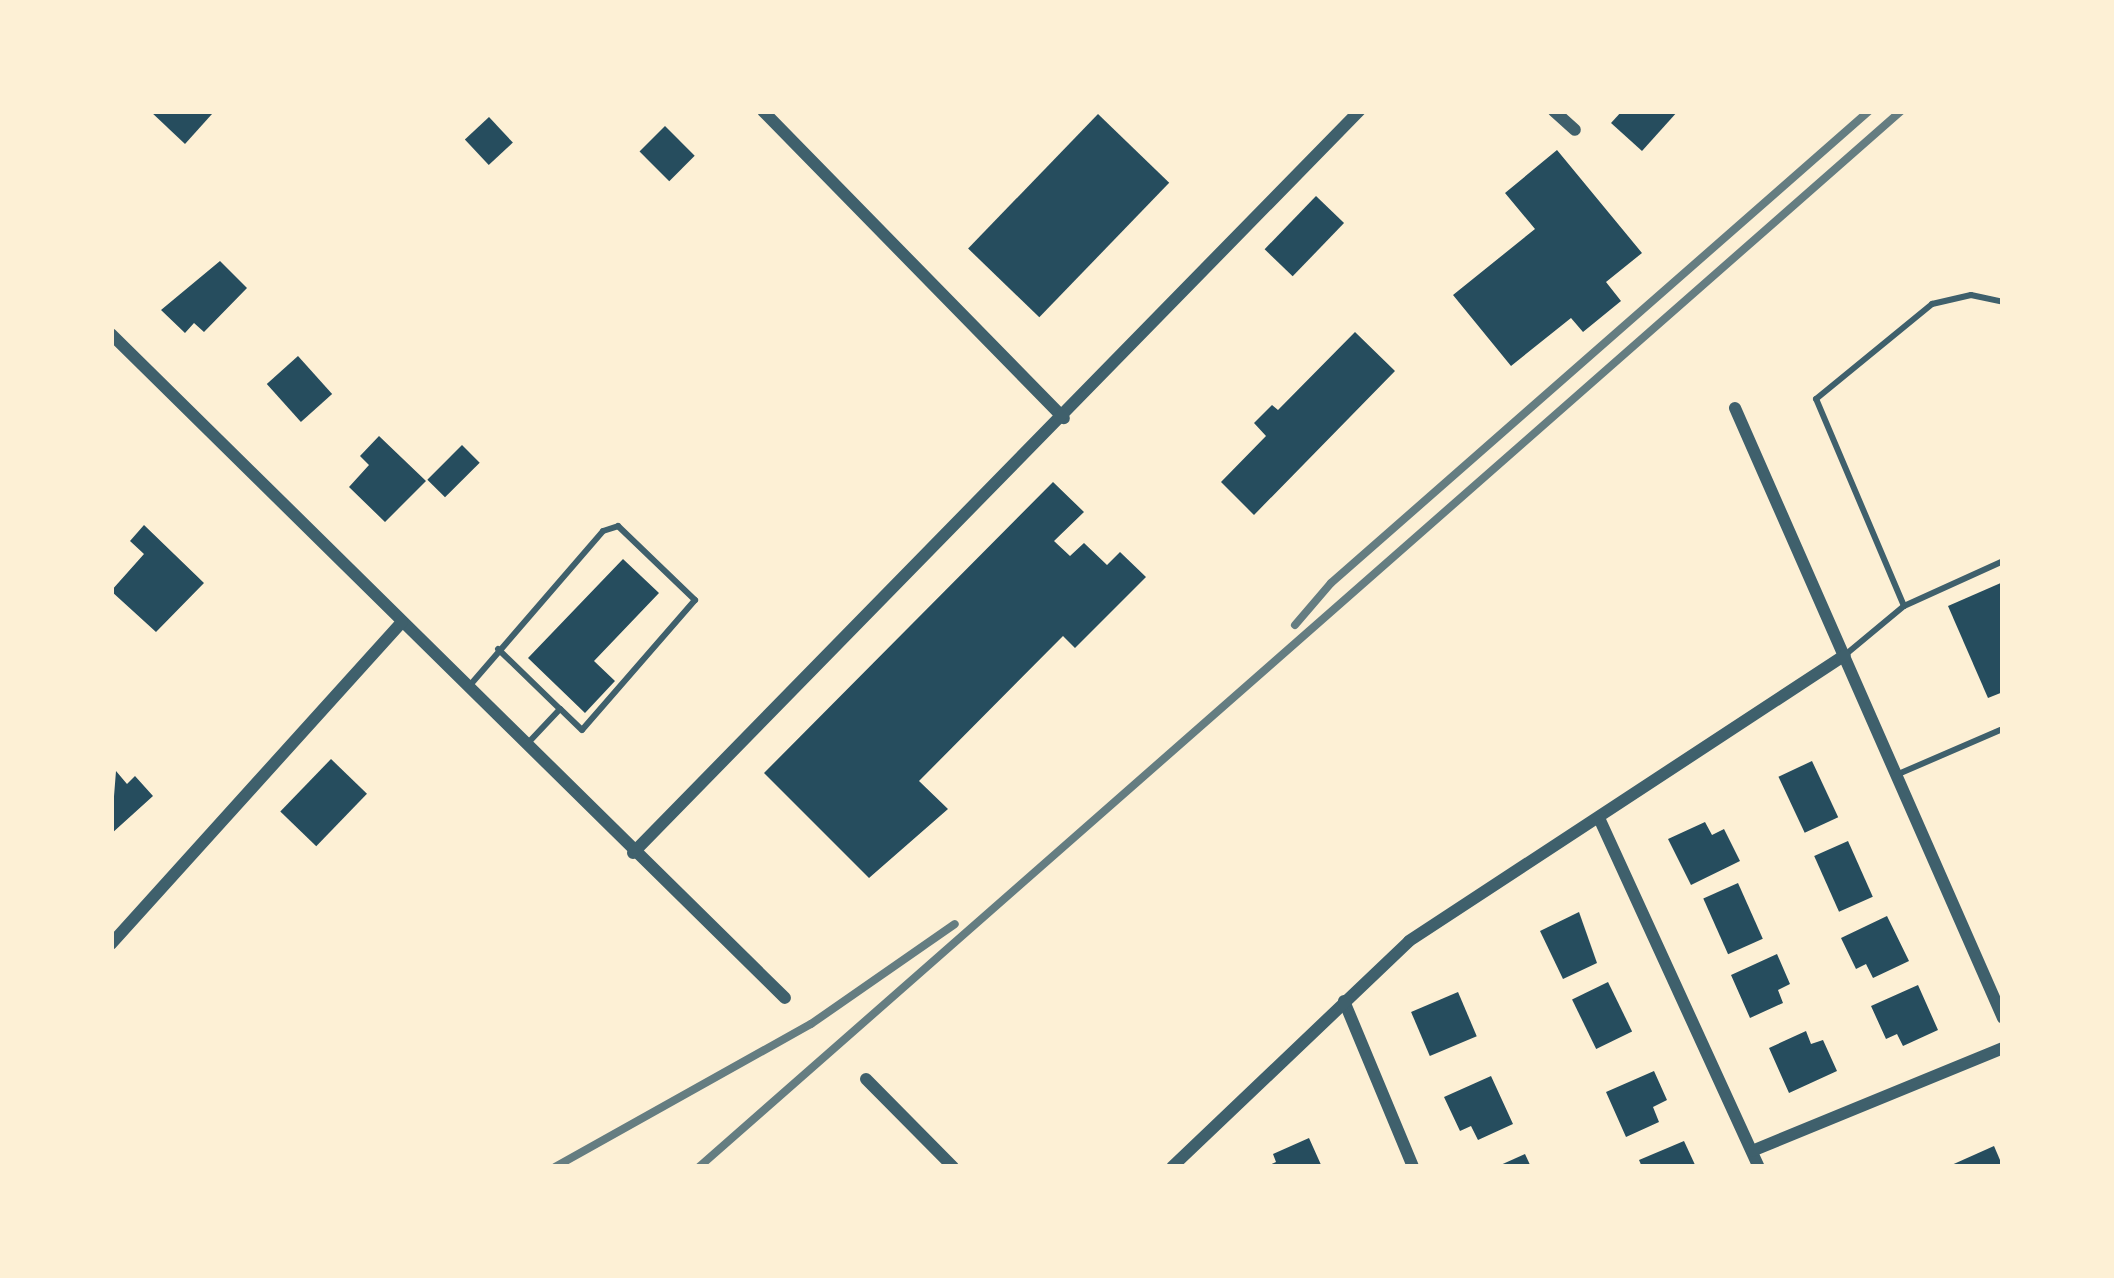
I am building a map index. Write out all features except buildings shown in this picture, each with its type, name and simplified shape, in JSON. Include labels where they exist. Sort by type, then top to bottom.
[{"type":"street","points":[[763,111],[1064,418]]},
{"type":"street","points":[[633,854],[1359,111]]},
{"type":"street","points":[[1554,111],[1575,130]]},
{"type":"street","points":[[111,334],[633,854],[785,998]]},
{"type":"street","points":[[1735,408],[2003,1018]]},
{"type":"street","points":[[111,944],[402,622]]},
{"type":"street","points":[[1172,1167],[1423,931],[1845,655]]},
{"type":"street","points":[[1599,818],[1760,1167]]},
{"type":"street","points":[[1345,1001],[1414,1167]]},
{"type":"street","points":[[1752,1151],[2003,1048]]},
{"type":"street","points":[[866,1078],[953,1167]]},
{"type":"lane","points":[[1904,605],[1816,399],[1932,304],[1971,295],[2003,302]]},
{"type":"lane","points":[[467,688],[498,649],[587,544],[618,526],[695,600],[582,730],[498,649]]},
{"type":"lane","points":[[1845,655],[1904,605],[2003,561]]},
{"type":"lane","points":[[525,746],[560,709]]},
{"type":"lane","points":[[1896,775],[2003,730]]},
{"type":"railway","points":[[1295,625],[1331,583],[1869,111]]},
{"type":"railway","points":[[699,1167],[1901,111]]},
{"type":"railway","points":[[555,1167],[811,1024],[955,924]]}]
